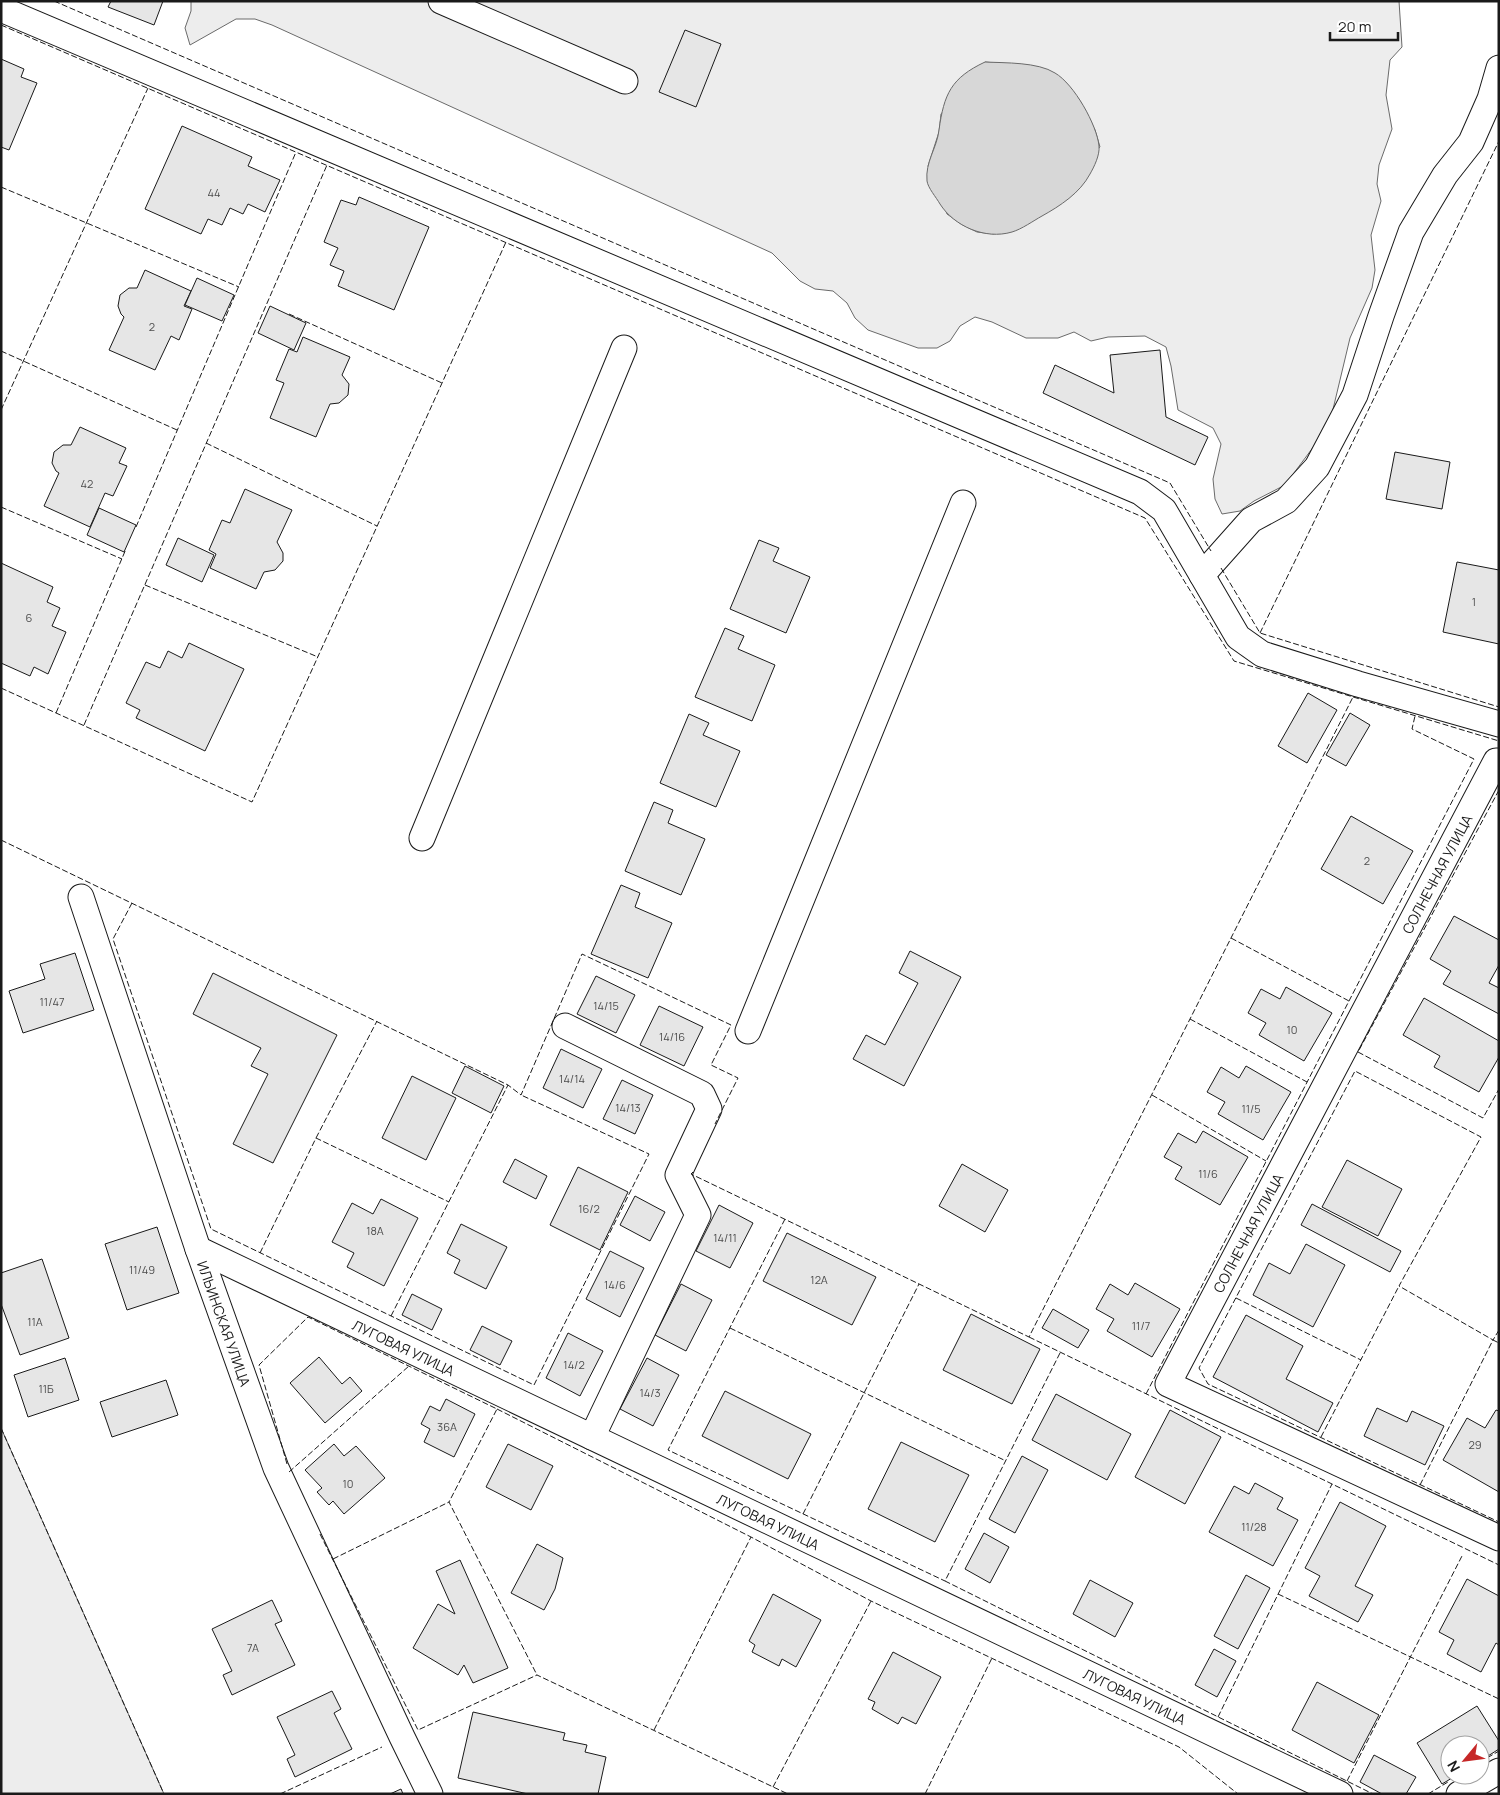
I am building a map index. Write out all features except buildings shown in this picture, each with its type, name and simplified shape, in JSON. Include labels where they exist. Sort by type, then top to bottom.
[{"type":"street","points":[[441,1],[625,81]]},
{"type":"street","points":[[1,9],[1140,492],[1164,510],[1238,637],[1262,654],[1358,684],[1499,724]]},
{"type":"street","points":[[1202,575],[1252,520],[1286,501],[1317,467],[1355,395],[1411,232],[1445,175],[1472,142],[1490,99],[1499,68]]},
{"type":"street","points":[[422,838],[624,348]]},
{"type":"street","points":[[748,1031],[963,503]]},
{"type":"street","name":"СОЛНЕЧНАЯ УЛИЦА","points":[[1499,761],[1496,761],[1168,1384],[1499,1538]]},
{"type":"street","name":"ИЛЬИНСКАЯ УЛИЦА","points":[[81,897],[198,1249],[276,1468],[430,1794]]},
{"type":"street","points":[[565,1026],[702,1094],[709,1109],[678,1175],[698,1215],[592,1437]]},
{"type":"street","name":"ЛУГОВАЯ УЛИЦА","points":[[198,1249],[1340,1794]]},
{"type":"street","points":[[1459,1794],[1499,1771]]},
{"type":"shaded area","points":[[191,1],[1399,1],[1402,47],[1390,60],[1386,95],[1392,129],[1379,165],[1377,184],[1381,201],[1371,235],[1375,270],[1372,288],[1350,338],[1329,426],[1285,485],[1254,501],[1240,511],[1222,514],[1215,499],[1213,479],[1221,444],[1213,428],[1178,410],[1166,347],[1145,336],[1108,337],[1091,341],[1074,332],[1058,338],[1026,338],[992,322],[975,317],[960,326],[950,341],[937,348],[918,348],[868,330],[855,318],[847,303],[833,291],[815,289],[800,281],[772,253],[272,25],[255,19],[236,19],[190,45],[185,28],[191,11]],"holes":[[[985,62],[1039,67],[1079,99],[1095,130],[1100,147],[994,234],[977,232],[947,214],[928,166],[939,132],[941,114]]]},
{"type":"shaded area","points":[[985,62],[1031,65],[1048,69],[1062,78],[1077,95],[1089,117],[1099,146],[1098,157],[1093,168],[1086,181],[1075,193],[1056,208],[1024,227],[1002,234],[991,234],[971,229],[953,219],[930,190],[927,181],[929,161],[938,137],[941,117],[951,88],[964,74]]},
{"type":"shaded area","points":[[1,1428],[164,1794],[1,1794]]},
{"type":"fence","points":[[54,1],[1170,483],[1211,551]]},
{"type":"fence","points":[[1,25],[1145,518],[1234,661],[1499,741]]},
{"type":"fence","points":[[1,410],[148,88]]},
{"type":"fence","points":[[1260,633],[1499,141]]},
{"type":"fence","points":[[136,527],[296,152]]},
{"type":"fence","points":[[84,725],[327,165]]},
{"type":"fence","points":[[1,187],[239,287]]},
{"type":"fence","points":[[1,688],[252,802],[506,242]]},
{"type":"fence","points":[[289,314],[442,383]]},
{"type":"fence","points":[[1,351],[177,430]]},
{"type":"fence","points":[[206,443],[377,526]]},
{"type":"fence","points":[[1,507],[122,559]]},
{"type":"fence","points":[[56,713],[126,549]]},
{"type":"fence","points":[[1221,568],[1260,633],[1499,707]]},
{"type":"fence","points":[[145,585],[318,657]]},
{"type":"fence","points":[[693,1172],[691,1174],[1029,1337],[1353,697]]},
{"type":"fence","points":[[1146,1394],[1474,759],[1412,729],[1415,716]]},
{"type":"fence","points":[[1499,790],[1358,1052],[1483,1118],[1499,1089]]},
{"type":"fence","points":[[1,840],[508,1085],[521,1095],[582,954],[731,1025],[711,1065],[738,1078],[715,1124]]},
{"type":"fence","points":[[132,903],[113,939],[211,1229],[534,1385],[649,1154],[521,1095]]},
{"type":"fence","points":[[1231,938],[1349,1001]]},
{"type":"fence","points":[[1190,1019],[1307,1082]]},
{"type":"fence","points":[[316,1138],[377,1021]]},
{"type":"fence","points":[[1499,1330],[1493,1340],[1399,1286],[1481,1137],[1355,1071],[1199,1368],[1208,1384],[1499,1522]]},
{"type":"fence","points":[[391,1316],[508,1085]]},
{"type":"fence","points":[[1152,1095],[1266,1161]]},
{"type":"fence","points":[[260,1253],[316,1138],[449,1202]]},
{"type":"fence","points":[[785,1219],[668,1450],[945,1581]]},
{"type":"fence","points":[[803,1514],[919,1284]]},
{"type":"fence","points":[[1321,1437],[1399,1286]]},
{"type":"fence","points":[[1236,1298],[1361,1360]]},
{"type":"fence","points":[[287,1464],[259,1365],[308,1317],[497,1409],[449,1502],[537,1675]]},
{"type":"fence","points":[[730,1328],[1006,1461]]},
{"type":"fence","points":[[1029,1337],[1499,1565]]},
{"type":"fence","points":[[1420,1485],[1493,1340],[1499,1343]]},
{"type":"fence","points":[[1060,1353],[945,1581],[1373,1794]]},
{"type":"fence","points":[[289,1472],[409,1366]]},
{"type":"fence","points":[[497,1409],[751,1537]]},
{"type":"fence","points":[[1,1428],[164,1794]]},
{"type":"fence","points":[[1218,1717],[1332,1484]]},
{"type":"fence","points":[[333,1559],[449,1502]]},
{"type":"fence","points":[[320,1534],[418,1730],[537,1675],[788,1794]]},
{"type":"fence","points":[[654,1730],[751,1537],[871,1601],[1179,1747],[1238,1794]]},
{"type":"fence","points":[[1347,1781],[1463,1554]]},
{"type":"fence","points":[[1278,1594],[1499,1699]]},
{"type":"fence","points":[[773,1787],[871,1601]]},
{"type":"fence","points":[[925,1794],[992,1658]]},
{"type":"fence","points":[[280,1794],[382,1747]]},
{"type":"fence","points":[[1490,1756],[1499,1751]]},
{"type":"fence","points":[[1428,1794],[1443,1785]]}]
